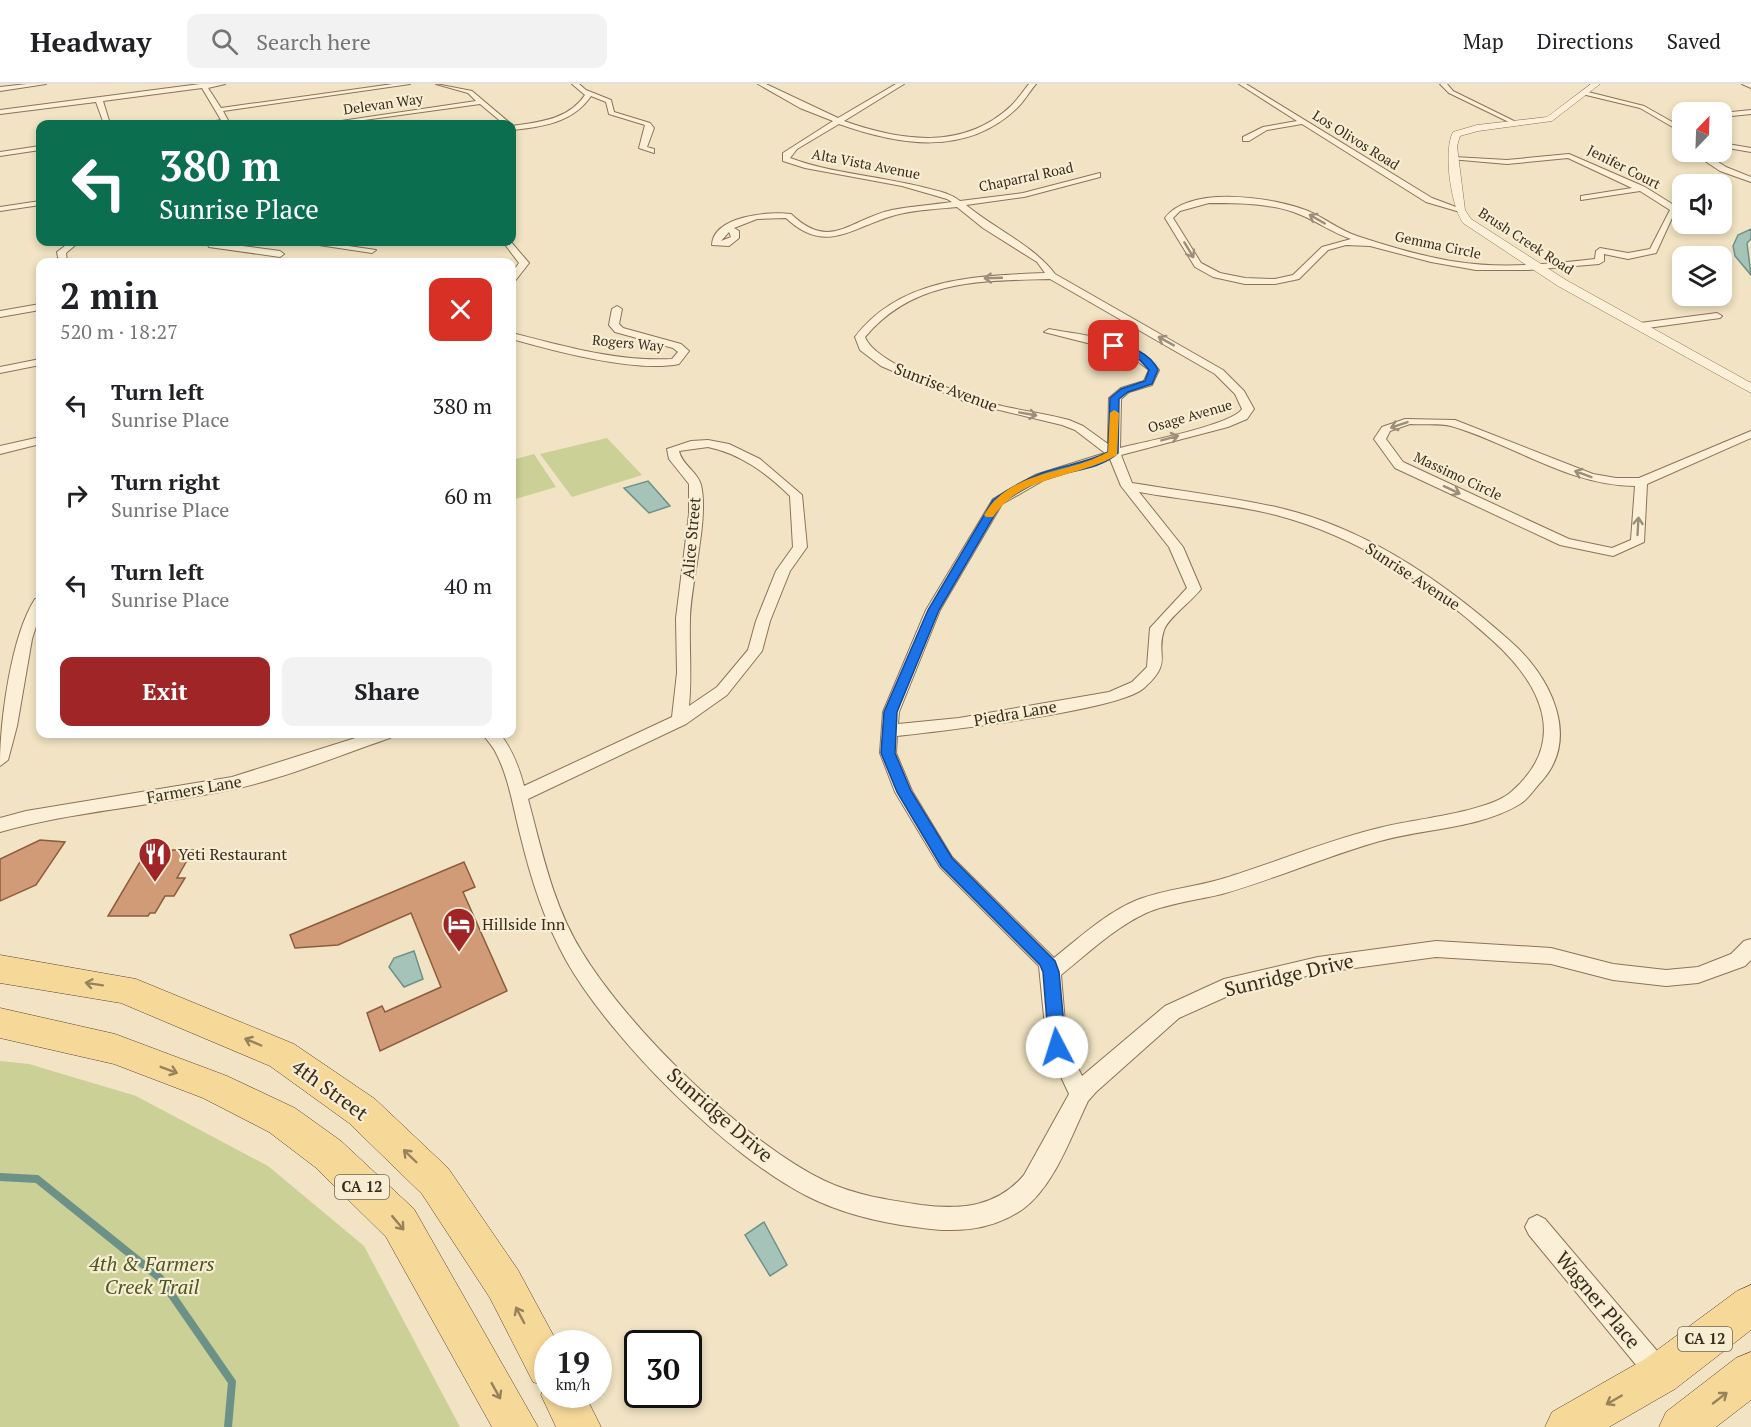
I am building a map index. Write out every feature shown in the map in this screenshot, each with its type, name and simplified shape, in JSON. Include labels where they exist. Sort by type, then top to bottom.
[{"type":"main road","name":"4th Street","points":[[0,969],[124,989],[282,1055],[363,1111],[435,1181],[504,1284],[534,1341]]},
{"type":"main road","name":"CA 12","points":[[0,1023],[115,1049],[215,1087],[282,1120],[328,1154],[400,1223],[516,1427]]},
{"type":"main road","name":"CA 12","points":[[1568,1427],[1660,1374],[1751,1305]]},
{"type":"main road","points":[[1685,1425],[1751,1373]]},
{"type":"main road","points":[[569,1408],[579,1427]]},
{"type":"street","points":[[0,89],[43,84]]},
{"type":"street","points":[[0,112],[222,84]]},
{"type":"street","points":[[219,110],[407,84]]},
{"type":"street","points":[[439,84],[470,92],[502,120]]},
{"type":"street","points":[[575,84],[586,92],[609,101],[611,113],[618,117],[648,124],[650,128],[643,148],[651,151]]},
{"type":"street","points":[[761,84],[787,100],[841,120],[903,140],[927,143],[947,141],[966,135],[1013,108],[1033,84]]},
{"type":"street","name":"Alta Vista Avenue","points":[[901,84],[794,147],[787,153],[786,159],[805,166],[932,190],[960,204],[986,226],[1040,260],[1052,276]]},
{"type":"street","name":"Los Olivos Road","points":[[1242,84],[1429,200],[1460,210]]},
{"type":"street","points":[[1443,84],[1451,92],[1515,123]]},
{"type":"street","name":"Brush Creek Road","points":[[1596,84],[1555,117],[1459,132],[1453,138],[1460,210],[1477,230],[1537,267],[1751,389]]},
{"type":"street","points":[[1746,84],[1751,86]]},
{"type":"street","points":[[204,85],[224,120]]},
{"type":"street","points":[[516,127],[565,116],[587,98],[586,92]]},
{"type":"street","points":[[1584,93],[1642,107],[1672,125]]},
{"type":"street","points":[[99,100],[106,120]]},
{"type":"street","name":"Delevan Way","points":[[353,120],[482,102]]},
{"type":"street","points":[[1732,114],[1751,112]]},
{"type":"street","points":[[1246,139],[1265,128],[1302,122]]},
{"type":"street","points":[[1732,147],[1751,150]]},
{"type":"street","points":[[0,154],[36,149]]},
{"type":"street","name":"Jenifer Court","points":[[1454,159],[1507,162],[1569,156],[1642,189],[1674,209],[1653,251],[1628,256],[1600,251],[1599,261],[1537,267]]},
{"type":"street","points":[[1712,162],[1751,180]]},
{"type":"street","name":"Chaparral Road","points":[[730,229],[742,219],[788,216],[803,230],[827,235],[844,232],[892,213],[1024,195],[1097,175]]},
{"type":"street","points":[[1584,198],[1598,194],[1642,189]]},
{"type":"street","name":"Gemma Circle","points":[[1340,233],[1333,243],[1322,249],[1296,277],[1273,281],[1242,280],[1220,276],[1198,265],[1169,218],[1174,210],[1191,203],[1244,200],[1299,211],[1340,233],[1370,243],[1463,266],[1492,269],[1537,267]]},
{"type":"street","points":[[0,209],[36,204]]},
{"type":"street","name":"Gemma Circle","points":[[1333,243],[1370,243]]},
{"type":"street","points":[[62,258],[61,252],[69,246]]},
{"type":"street","points":[[253,246],[372,250]]},
{"type":"street","points":[[510,246],[524,263],[516,274]]},
{"type":"street","points":[[271,258],[294,247]]},
{"type":"street","name":"Osage Avenue","points":[[1052,276],[1219,372],[1247,403],[1248,409],[1243,417],[1224,425],[1113,453]]},
{"type":"street","name":"Sunrise Avenue","points":[[1052,276],[978,279],[936,286],[911,296],[882,313],[869,323],[860,337],[864,348],[885,364],[970,400],[1001,410],[1065,422],[1079,428],[1113,453]]},
{"type":"street","points":[[0,314],[36,308]]},
{"type":"street","name":"Rogers Way","points":[[516,337],[568,352],[656,363],[675,362],[681,357],[684,351],[677,346],[619,330],[614,325],[617,309]]},
{"type":"street","points":[[1640,326],[1717,315]]},
{"type":"street","points":[[1049,332],[1114,346],[1139,354],[1150,363],[1154,370],[1148,382],[1125,390],[1115,398],[1113,453],[1118,472],[1127,486]]},
{"type":"street","points":[[0,370],[36,363]]},
{"type":"street","name":"Massimo Circle","points":[[1641,482],[1637,542],[1613,552],[1565,542],[1399,465],[1380,439],[1386,429],[1409,421],[1451,422],[1590,477],[1616,482],[1641,482],[1751,434]]},
{"type":"street","points":[[0,450],[36,442]]},
{"type":"street","name":"Alice Street","points":[[518,796],[680,720],[722,691],[755,651],[763,621],[783,571],[800,547],[796,495],[778,476],[744,454],[719,445],[699,442],[673,449],[675,459],[695,484],[695,514],[683,618],[685,673],[680,720]]},
{"type":"street","points":[[1080,1095],[1057,1047],[1051,972],[1046,961],[946,862],[904,792],[888,753],[891,712],[933,610],[997,502],[1013,490],[1046,475],[1099,461],[1113,453]]},
{"type":"street","name":"Sunrise Avenue","points":[[1051,972],[1106,927],[1143,906],[1223,886],[1380,834],[1480,813],[1515,799],[1543,770],[1552,746],[1553,724],[1537,683],[1521,658],[1473,615],[1385,555],[1360,542],[1280,512],[1127,486]]},
{"type":"street","name":"Piedra Lane","points":[[890,731],[959,723],[1112,697],[1137,686],[1154,668],[1157,628],[1194,589],[1192,578],[1170,538],[1127,486]]},
{"type":"street","points":[[0,760],[14,707],[21,651],[36,608]]},
{"type":"street","name":"Farmers Lane","points":[[0,825],[37,814],[211,788],[248,780],[372,738]]},
{"type":"street","name":"Sunridge Drive","points":[[494,738],[509,762],[540,876],[561,933],[590,984],[624,1027],[715,1117],[764,1157],[815,1188],[870,1209],[948,1221],[979,1219],[1015,1201],[1041,1171],[1080,1095],[1172,1012],[1224,988],[1318,965],[1436,949],[1551,956],[1612,972],[1666,978],[1698,975],[1738,960],[1751,946]]},
{"type":"street","name":"Wagner Place","points":[[1537,1227],[1660,1374]]},
{"type":"green space","points":[[607,438],[642,475],[572,497],[540,454]]},
{"type":"green space","points":[[534,454],[556,487],[516,499],[516,459]]},
{"type":"green space","name":"4th & Farmers Creek Trail","points":[[0,1061],[29,1064],[136,1096],[268,1166],[364,1246],[460,1427],[0,1427]]},
{"type":"water","points":[[1751,229],[1751,239],[1747,243],[1751,275],[1735,256],[1733,246],[1738,235]]},
{"type":"water","points":[[648,481],[670,506],[649,513],[624,488]]},
{"type":"water","points":[[414,951],[423,979],[404,987],[389,967],[394,958]]},
{"type":"water","points":[[764,1222],[787,1265],[770,1276],[745,1235]]},
{"type":"building","points":[[40,840],[65,842],[36,885],[0,901],[0,859]]},
{"type":"building","name":"Yeti Restaurant","points":[[147,850],[193,850],[177,878],[185,878],[174,896],[165,896],[155,913],[150,913],[148,916],[108,916]]},
{"type":"building","name":"Hillside Inn","points":[[464,862],[475,887],[463,892],[507,991],[380,1051],[367,1013],[382,1006],[385,1012],[441,987],[411,913],[338,945],[295,948],[290,935]]},
{"type":"waterway","points":[[0,1177],[37,1179],[160,1278],[232,1382],[228,1427]]},
{"type":"slow traffic","points":[[989,515],[997,502],[1013,490],[1046,475],[1099,461],[1113,453],[1114,413]]},
{"type":"place","name":"Yeti Restaurant","points":[[155,883]]},
{"type":"place","name":"Hillside Inn","points":[[459,953]]},
{"type":"route","points":[[1057,1047],[1051,972],[1046,961],[946,862],[904,792],[888,753],[891,712],[933,610],[997,502],[1013,490],[1046,475],[1099,461],[1113,453],[1115,398],[1125,390],[1148,382],[1154,370],[1150,363],[1139,354],[1114,346]]}]
